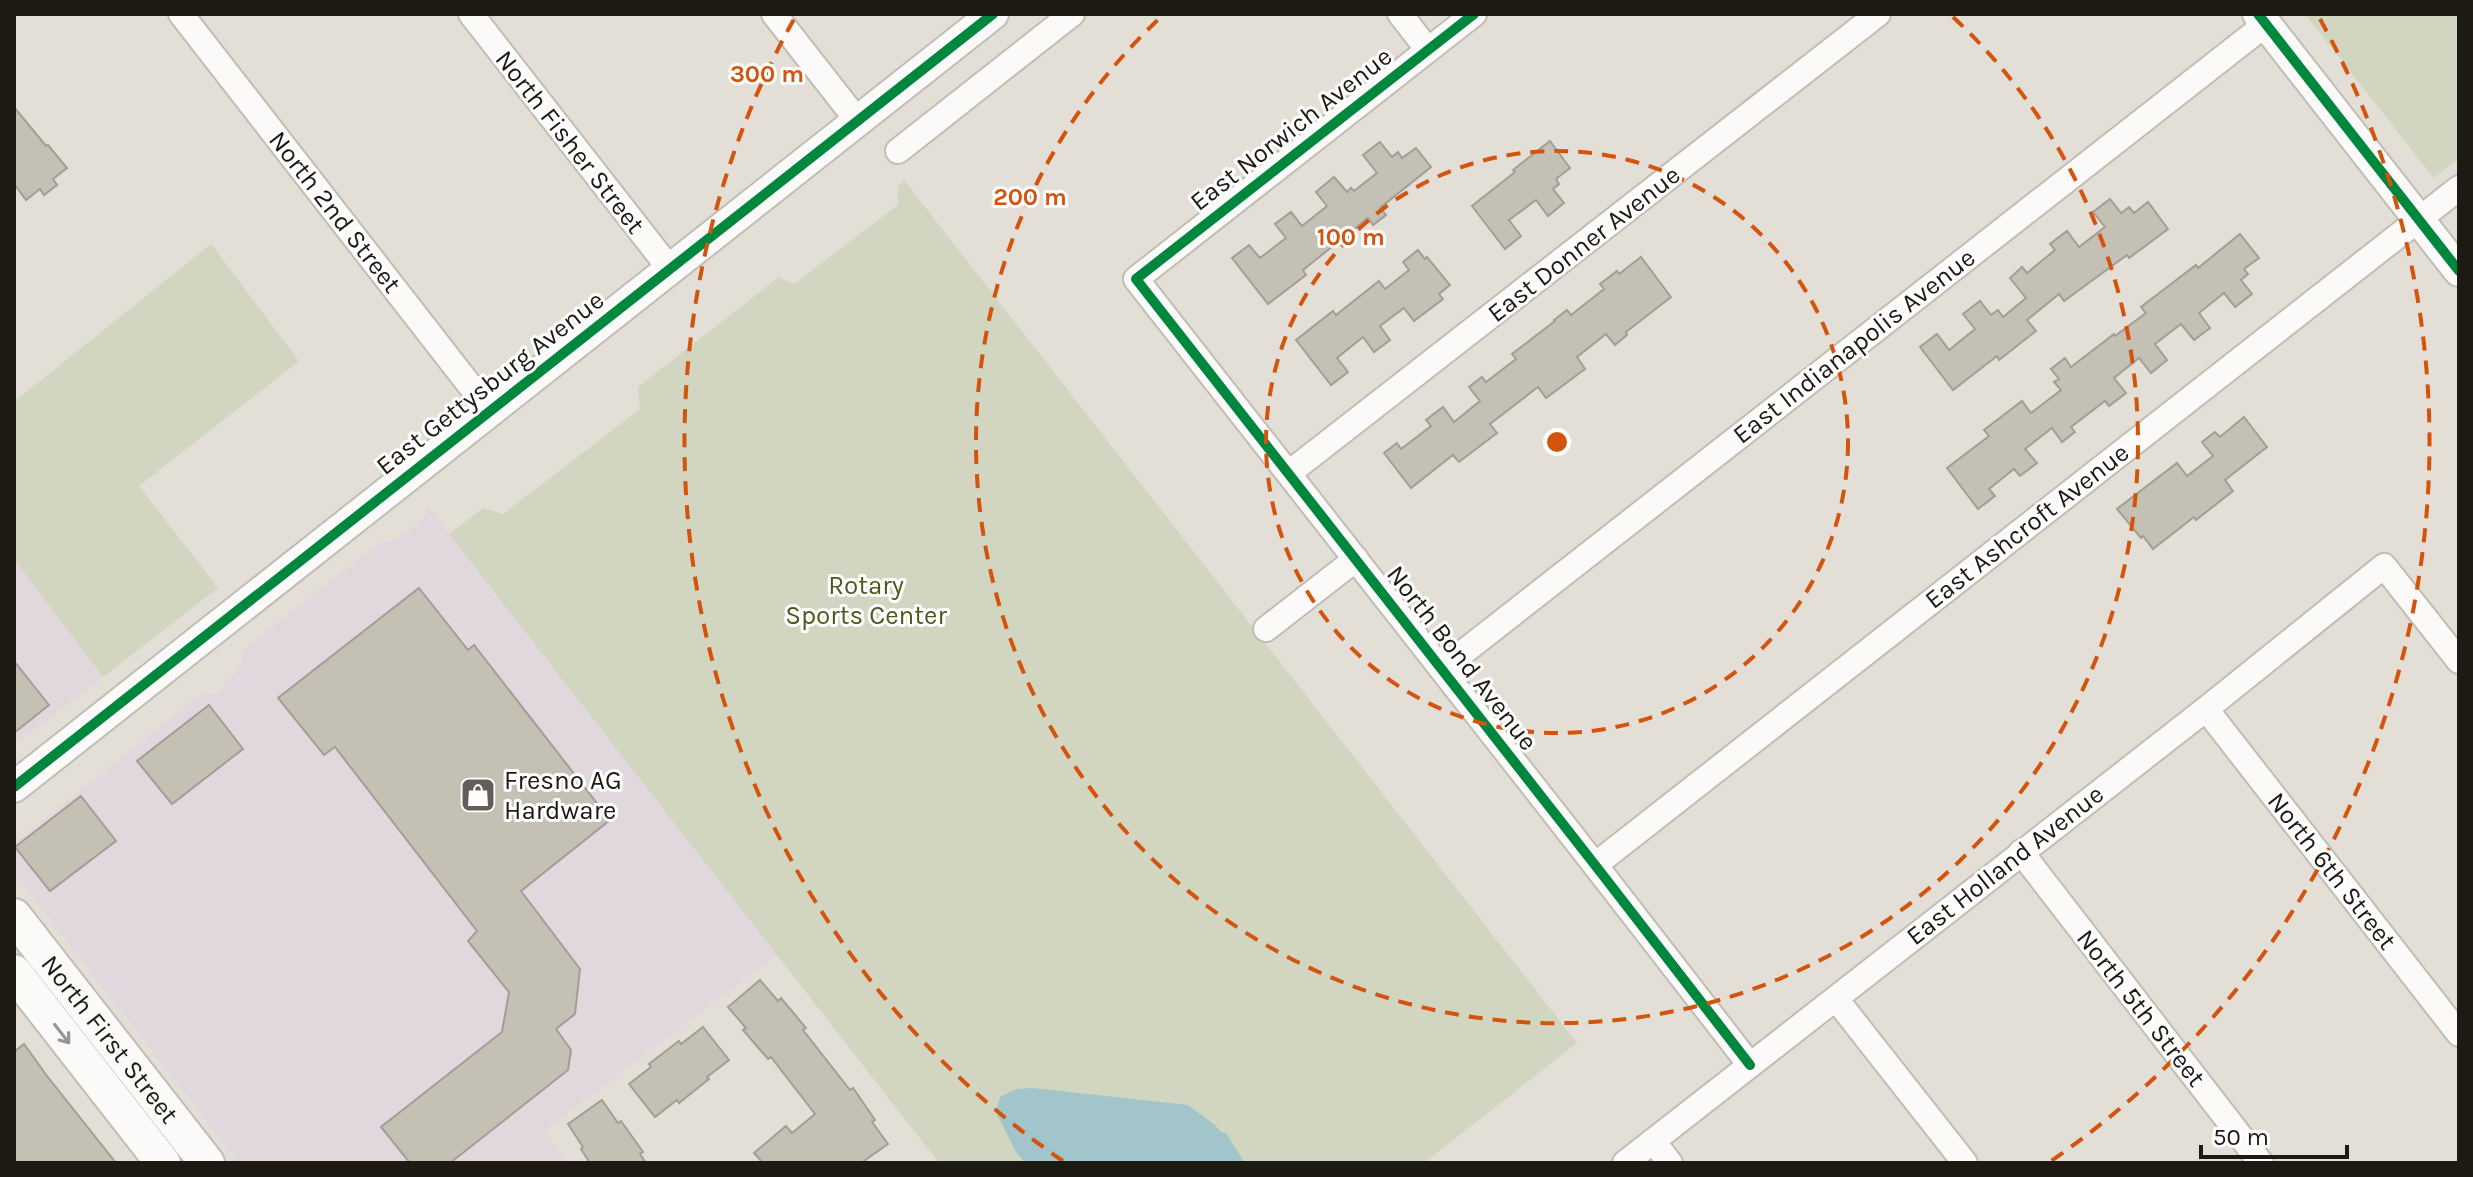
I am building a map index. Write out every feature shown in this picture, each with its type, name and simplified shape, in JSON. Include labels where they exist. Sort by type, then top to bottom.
[{"type":"main road","name":"North First Street","points":[[14,916],[207,1163]]},
{"type":"main road","name":"North First Street","points":[[14,972],[163,1163]]},
{"type":"main road","points":[[99,1081],[135,1106],[181,1163]]},
{"type":"street","name":"North 2nd Street","points":[[181,14],[489,410]]},
{"type":"street","name":"North Fisher Street","points":[[471,14],[670,269]]},
{"type":"street","points":[[774,14],[857,120]]},
{"type":"street","name":"East Gettysburg Avenue","points":[[14,787],[993,14]]},
{"type":"street","points":[[898,151],[1072,14]]},
{"type":"street","points":[[1400,14],[1428,50]]},
{"type":"street","name":"East Norwich Avenue","points":[[1136,279],[1474,14]]},
{"type":"street","name":"East Donner Avenue","points":[[1289,473],[1878,14]]},
{"type":"street","points":[[2262,19],[2459,271]]},
{"type":"street","name":"East Indianapolis Avenue","points":[[1442,669],[2262,19]]},
{"type":"street","name":"East Ashcroft Avenue","points":[[1595,865],[2459,188]]},
{"type":"street","name":"North Bond Avenue","points":[[1136,279],[1750,1065]]},
{"type":"street","points":[[1266,629],[1356,559]]},
{"type":"street","name":"East Holland Avenue","points":[[1625,1163],[2384,566],[2459,661]]},
{"type":"street","name":"North 6th Street","points":[[2206,709],[2459,1034]]},
{"type":"street","name":"North 5th Street","points":[[2021,852],[2261,1163]]},
{"type":"street","points":[[1836,999],[1965,1163]]},
{"type":"street","points":[[1653,1141],[1670,1163]]},
{"type":"shaded area","points":[[428,506],[777,955],[544,1131],[569,1163],[239,1163],[14,873],[14,843],[204,692],[218,693],[242,663],[244,649],[382,541],[397,540],[424,518]]},
{"type":"shaded area","points":[[14,559],[103,677],[14,745]]},
{"type":"green space","points":[[2305,14],[2459,14],[2459,158],[2434,178]]},
{"type":"green space","name":"Rotary Sports Center","points":[[904,180],[1577,1043],[1424,1163],[939,1163],[449,534],[483,508],[503,514],[640,409],[638,387],[779,277],[794,284],[898,205],[898,186]]},
{"type":"green space","points":[[211,244],[299,361],[139,486],[218,588],[103,677],[14,559],[14,402]]},
{"type":"water","points":[[1033,1088],[1188,1105],[1226,1133],[1245,1163],[1025,1163],[996,1112],[1000,1097],[1016,1089]]},
{"type":"building","points":[[14,107],[67,168],[53,179],[57,185],[44,195],[40,189],[26,200],[14,184]]},
{"type":"building","points":[[1550,141],[1570,168],[1556,179],[1559,184],[1553,189],[1564,203],[1548,216],[1536,200],[1509,220],[1521,236],[1505,249],[1472,206]]},
{"type":"building","points":[[1380,142],[1392,157],[1398,152],[1402,158],[1416,148],[1431,167],[1380,208],[1386,215],[1373,225],[1368,218],[1303,270],[1306,275],[1268,304],[1232,258],[1249,245],[1260,258],[1286,238],[1275,224],[1291,212],[1302,226],[1327,206],[1316,192],[1334,177],[1347,192],[1351,188],[1354,191],[1377,173],[1363,155]]},
{"type":"building","points":[[2110,199],[2121,213],[2129,207],[2134,213],[2148,202],[2168,229],[2064,301],[2059,294],[2027,320],[2036,331],[1953,390],[1920,347],[1937,334],[1949,350],[1975,329],[1963,314],[1980,301],[1991,315],[1998,310],[2003,317],[2026,298],[2010,278],[2022,267],[2027,273],[2055,250],[2050,244],[2067,231],[2079,247],[2105,227],[2093,212]]},
{"type":"building","points":[[2240,234],[2259,258],[2244,269],[2248,274],[2241,280],[2252,294],[2235,307],[2224,293],[2199,313],[2210,328],[2194,340],[2181,324],[2155,344],[2167,360],[2151,373],[2139,358],[2114,378],[2126,393],[2109,406],[2105,401],[2071,427],[2075,432],[2062,442],[2052,428],[2025,449],[2037,463],[2020,476],[2014,469],[1989,489],[1995,496],[1978,509],[1947,468],[1989,436],[1984,430],[2022,401],[2031,413],[2061,390],[2054,382],[2059,379],[2051,369],[2065,358],[2071,367],[2115,336],[2146,313],[2141,307],[2196,265],[2198,268]]},
{"type":"building","points":[[1418,250],[1450,285],[1439,294],[1443,299],[1414,321],[1404,308],[1380,326],[1390,340],[1374,352],[1363,337],[1337,358],[1348,372],[1331,385],[1296,340],[1333,311],[1336,315],[1379,281],[1385,289],[1409,270],[1403,262]]},
{"type":"building","points":[[1641,257],[1671,297],[1626,332],[1627,335],[1615,345],[1606,334],[1577,357],[1585,369],[1546,398],[1538,387],[1490,424],[1497,433],[1459,462],[1453,455],[1411,488],[1384,453],[1397,443],[1401,449],[1431,426],[1426,420],[1443,407],[1454,422],[1480,401],[1469,387],[1482,377],[1486,382],[1516,359],[1512,354],[1554,320],[1567,310],[1571,315],[1604,289],[1600,284]]},
{"type":"building","points":[[2244,417],[2267,447],[2225,480],[2233,491],[2153,549],[2117,509],[2177,463],[2187,476],[2213,456],[2202,442],[2215,432],[2220,437]]},
{"type":"building","points":[[419,588],[468,650],[474,645],[610,820],[521,891],[580,969],[575,1014],[556,1029],[571,1050],[568,1070],[450,1163],[410,1163],[381,1127],[502,1032],[509,992],[468,941],[477,931],[335,747],[324,755],[278,698]]},
{"type":"building","points":[[14,661],[49,705],[14,733]]},
{"type":"building","points":[[209,705],[243,749],[172,804],[137,761]]},
{"type":"building","points":[[81,796],[116,841],[50,891],[15,847]]},
{"type":"building","points":[[760,980],[778,1001],[781,998],[806,1028],[803,1030],[850,1090],[853,1088],[875,1120],[872,1122],[888,1144],[861,1163],[763,1163],[754,1153],[786,1126],[792,1133],[815,1114],[771,1057],[768,1059],[743,1030],[746,1028],[728,1007]]},
{"type":"building","points":[[703,1027],[729,1060],[679,1103],[677,1100],[655,1117],[629,1084],[651,1067],[649,1064]]},
{"type":"building","points":[[24,1044],[116,1163],[14,1163],[14,1052]]},
{"type":"building","points":[[602,1100],[643,1152],[640,1154],[646,1163],[590,1163],[568,1124]]},
{"type":"cycle path","points":[[14,787],[993,14]]},
{"type":"cycle path","points":[[1474,14],[1136,279],[1750,1065]]},
{"type":"cycle path","points":[[2258,14],[2459,271]]},
{"type":"place","name":"Fresno AG Hardware","points":[[478,795]]}]
